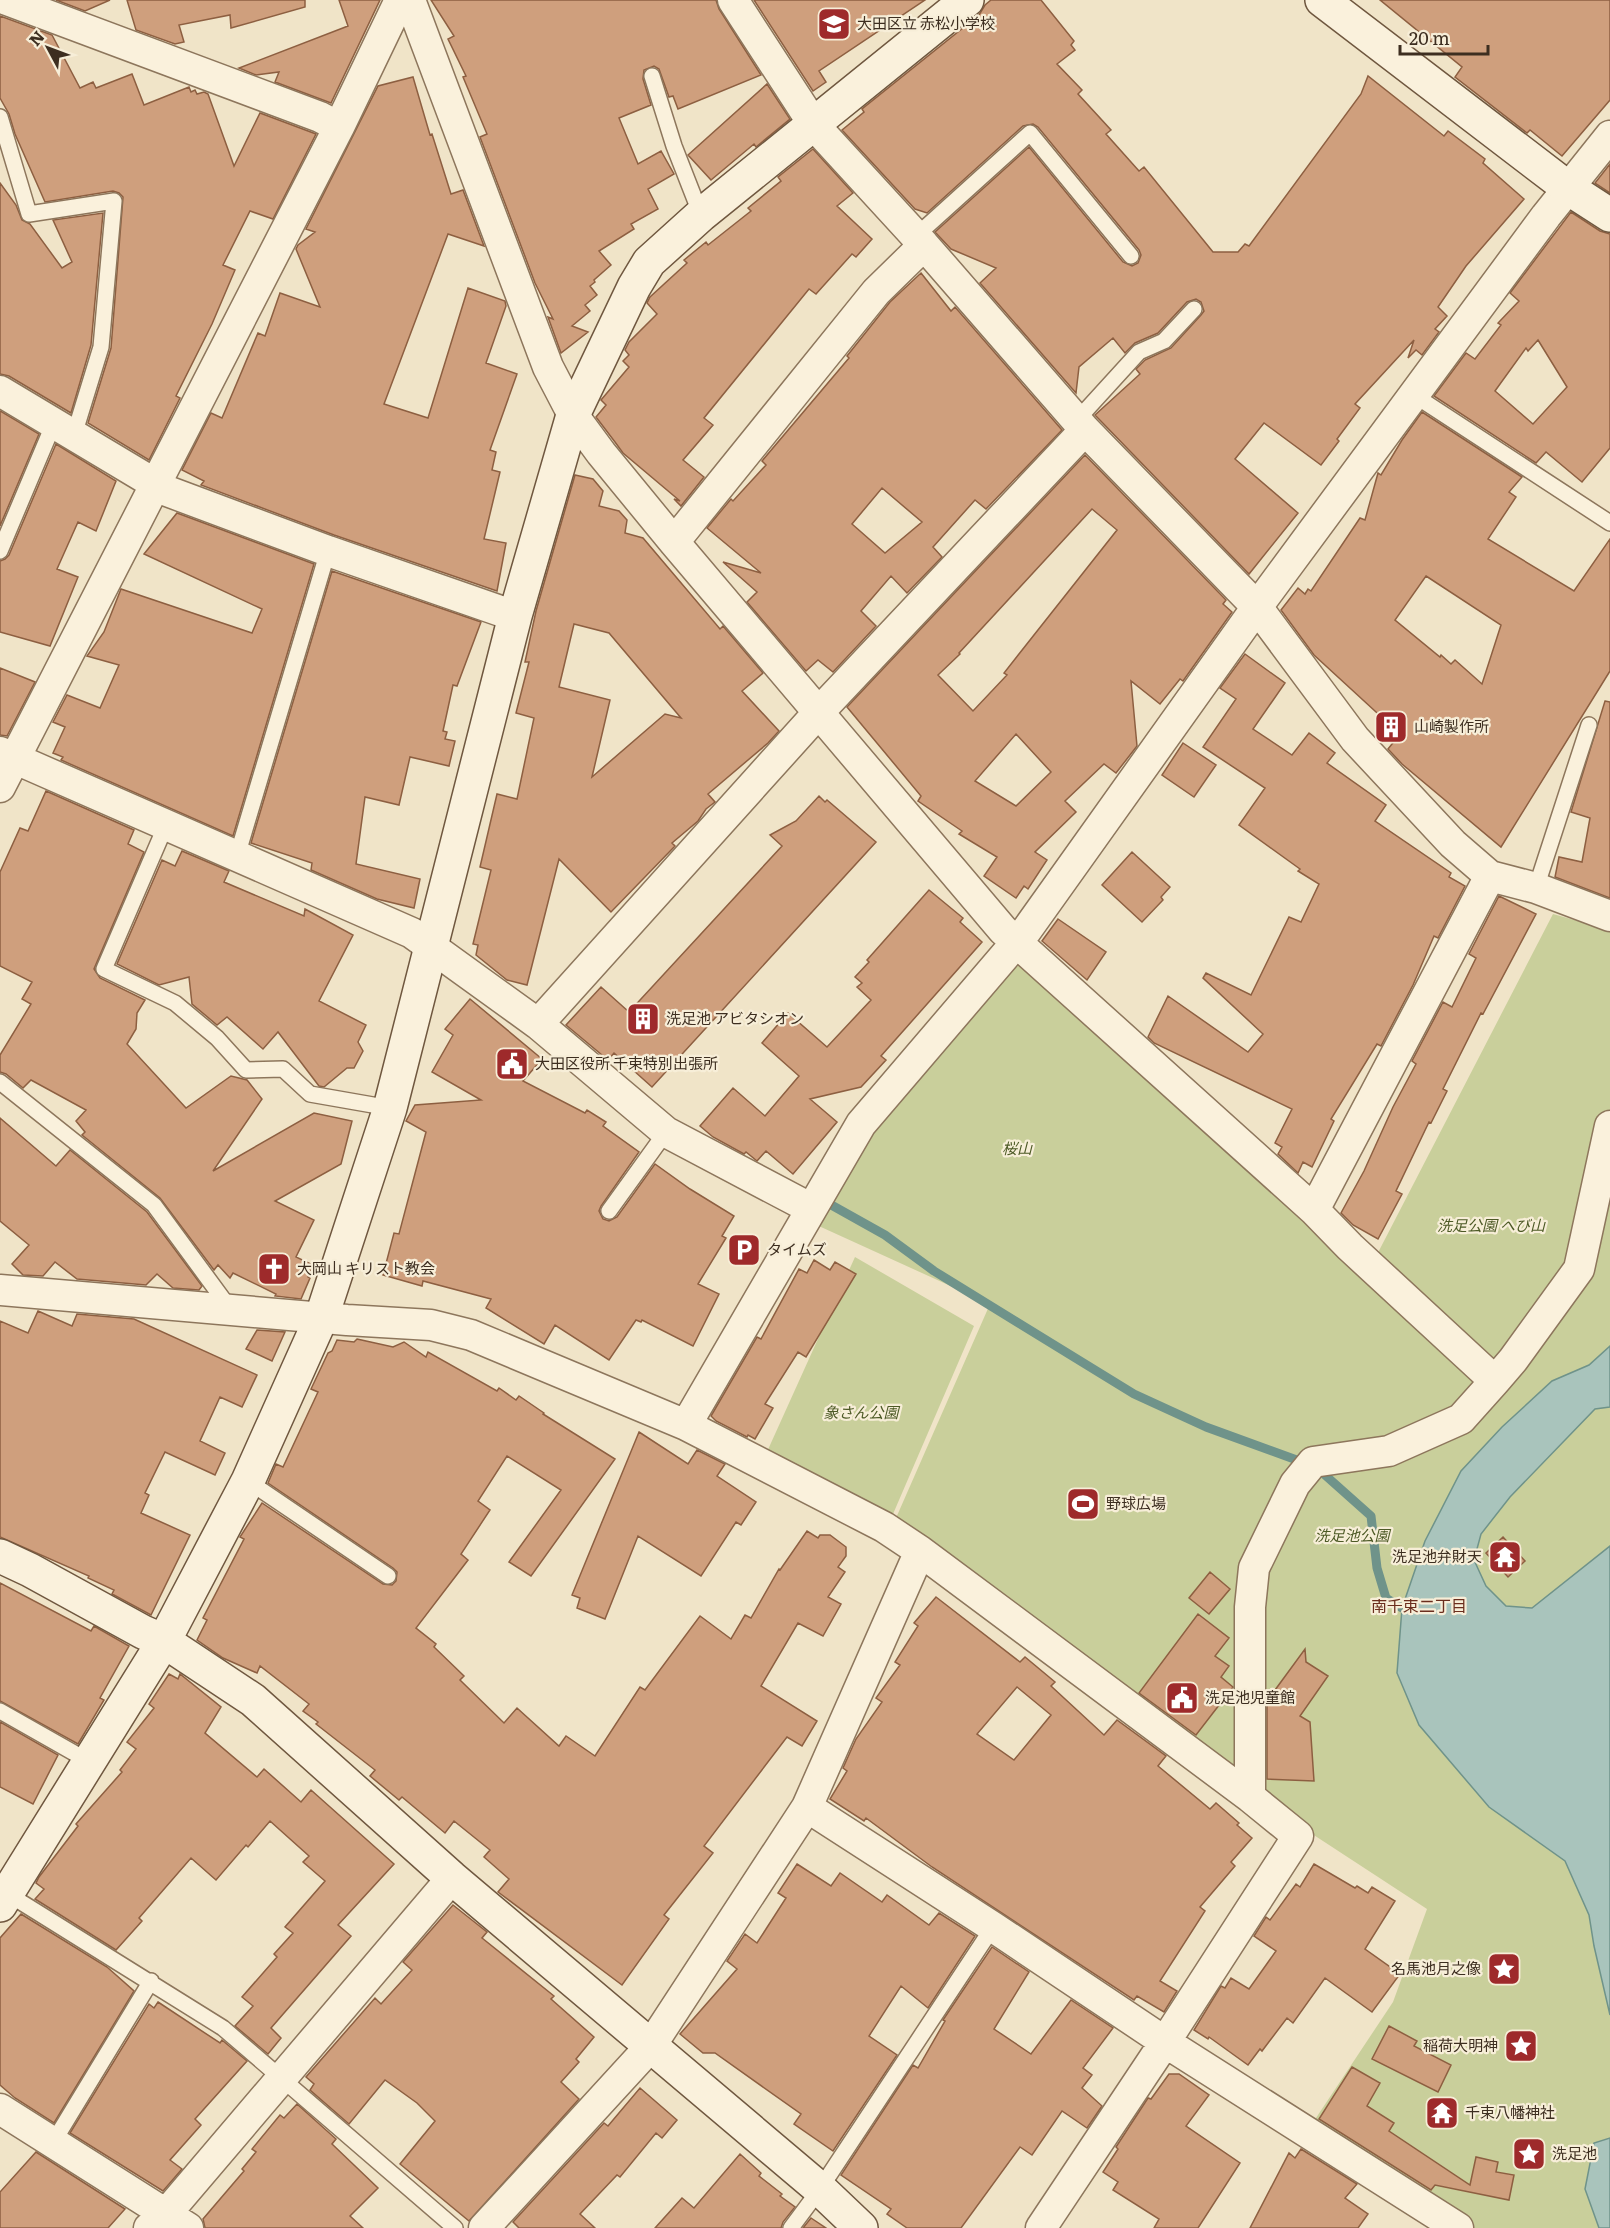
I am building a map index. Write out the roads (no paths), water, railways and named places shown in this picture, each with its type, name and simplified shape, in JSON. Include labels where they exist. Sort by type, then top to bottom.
[{"type":"street","points":[[0,2],[6,0],[339,126]]},
{"type":"street","points":[[0,787],[7,755],[156,484],[339,126],[400,0]]},
{"type":"street","points":[[410,0],[548,367],[573,415],[601,453],[995,921],[1314,1210],[1350,1247],[1496,1381]]},
{"type":"street","points":[[733,0],[814,125],[920,240],[1081,425],[1257,607],[1355,739],[1453,844],[1490,876],[1536,888],[1610,916]]},
{"type":"street","points":[[4,1899],[164,1641],[248,1480],[322,1316],[390,1108],[515,616],[573,415],[634,288],[649,262],[701,214],[967,0]]},
{"type":"street","points":[[1322,0],[1568,188],[1610,215]]},
{"type":"street","points":[[686,1425],[810,1208],[861,1124],[1017,942],[1257,607],[1568,188],[1610,135]]},
{"type":"street","points":[[674,542],[920,240]]},
{"type":"street","points":[[0,391],[167,491],[328,551],[515,616]]},
{"type":"street","points":[[538,1024],[1081,425]]},
{"type":"street","points":[[7,755],[412,933],[538,1024],[666,1132],[810,1208]]},
{"type":"street","points":[[1314,1210],[1490,876]]},
{"type":"street","points":[[1250,1797],[1250,1606],[1254,1568],[1304,1473],[1389,1450],[1461,1419],[1496,1381],[1579,1269],[1610,1126]]},
{"type":"street","points":[[0,1290],[322,1316],[347,1320],[431,1325],[471,1335],[686,1425],[884,1527],[920,1551],[1250,1797],[1298,1836],[1041,2228]]},
{"type":"street","points":[[489,2226],[651,2047],[807,1807],[920,1551]]},
{"type":"street","points":[[0,1556],[164,1641],[253,1700],[452,1878],[820,2189],[861,2228]]},
{"type":"street","points":[[807,1807],[1165,2042],[1458,2228]]},
{"type":"street","points":[[0,2109],[54,2141],[168,2223],[281,2079],[452,1878]]},
{"type":"lane","points":[[652,76],[674,146],[701,214]]},
{"type":"lane","points":[[0,117],[29,214],[114,201],[101,347],[64,429],[0,551]]},
{"type":"lane","points":[[920,240],[1030,133],[1131,256]]},
{"type":"lane","points":[[1081,425],[1140,352],[1164,341],[1194,309]]},
{"type":"lane","points":[[1414,394],[1610,523]]},
{"type":"lane","points":[[237,856],[328,551]]},
{"type":"lane","points":[[1536,888],[1588,725]]},
{"type":"lane","points":[[166,825],[104,969],[175,1003],[217,1038],[246,1070],[283,1069],[310,1094],[390,1108]]},
{"type":"lane","points":[[0,1082],[154,1204],[231,1310]]},
{"type":"lane","points":[[609,1211],[666,1132]]},
{"type":"lane","points":[[248,1480],[388,1576]]},
{"type":"lane","points":[[0,1712],[90,1762]]},
{"type":"lane","points":[[4,1899],[151,1981],[223,2028],[455,2228]]},
{"type":"lane","points":[[791,2228],[820,2189],[993,1927]]},
{"type":"lane","points":[[54,2141],[151,1981]]},
{"type":"water","points":[[1610,1346],[1610,1407],[1595,1409],[1510,1497],[1481,1534],[1474,1560],[1486,1586],[1506,1606],[1532,1608],[1610,1546],[1610,2015],[1589,1915],[1565,1861],[1489,1807],[1419,1725],[1397,1673],[1402,1608],[1425,1541],[1461,1471],[1502,1427],[1552,1381],[1589,1365]]},
{"type":"water","name":"洗足池","points":[[1610,2138],[1610,2228],[1599,2228],[1585,2189],[1594,2143]]},
{"type":"waterway","points":[[826,1202],[885,1235],[934,1271],[1134,1394],[1206,1427],[1316,1467],[1371,1516],[1377,1568],[1386,1598],[1402,1608]]},
{"type":"place","name":"大田区立 赤松小学校","points":[[834,24]]},
{"type":"place","name":"山崎製作所","points":[[1391,727]]},
{"type":"place","name":"洗足池 アビタシオン","points":[[643,1019]]},
{"type":"place","name":"大田区役所 千束特別出張所","points":[[512,1064]]},
{"type":"place","name":"タイムズ","points":[[744,1250]]},
{"type":"place","name":"大岡山 キリスト教会","points":[[274,1269]]},
{"type":"place","name":"野球広場","points":[[1083,1504]]},
{"type":"place","name":"洗足池弁財天","points":[[1505,1557]]},
{"type":"place","name":"洗足池児童館","points":[[1182,1698]]},
{"type":"place","name":"名馬池月之像","points":[[1504,1969]]},
{"type":"place","name":"稲荷大明神","points":[[1521,2046]]},
{"type":"place","name":"千束八幡神社","points":[[1442,2113]]},
{"type":"place","name":"洗足池","points":[[1529,2154]]},
{"type":"district","name":"南千束二丁目","points":[[1419,1606]]},
{"type":"park label","name":"桜山","points":[[1017,1149]]},
{"type":"park label","name":"洗足公園 へび山","points":[[1491,1226]]},
{"type":"park label","name":"象さん公園","points":[[861,1413]]},
{"type":"park label","name":"洗足池公園","points":[[1352,1536]]}]
